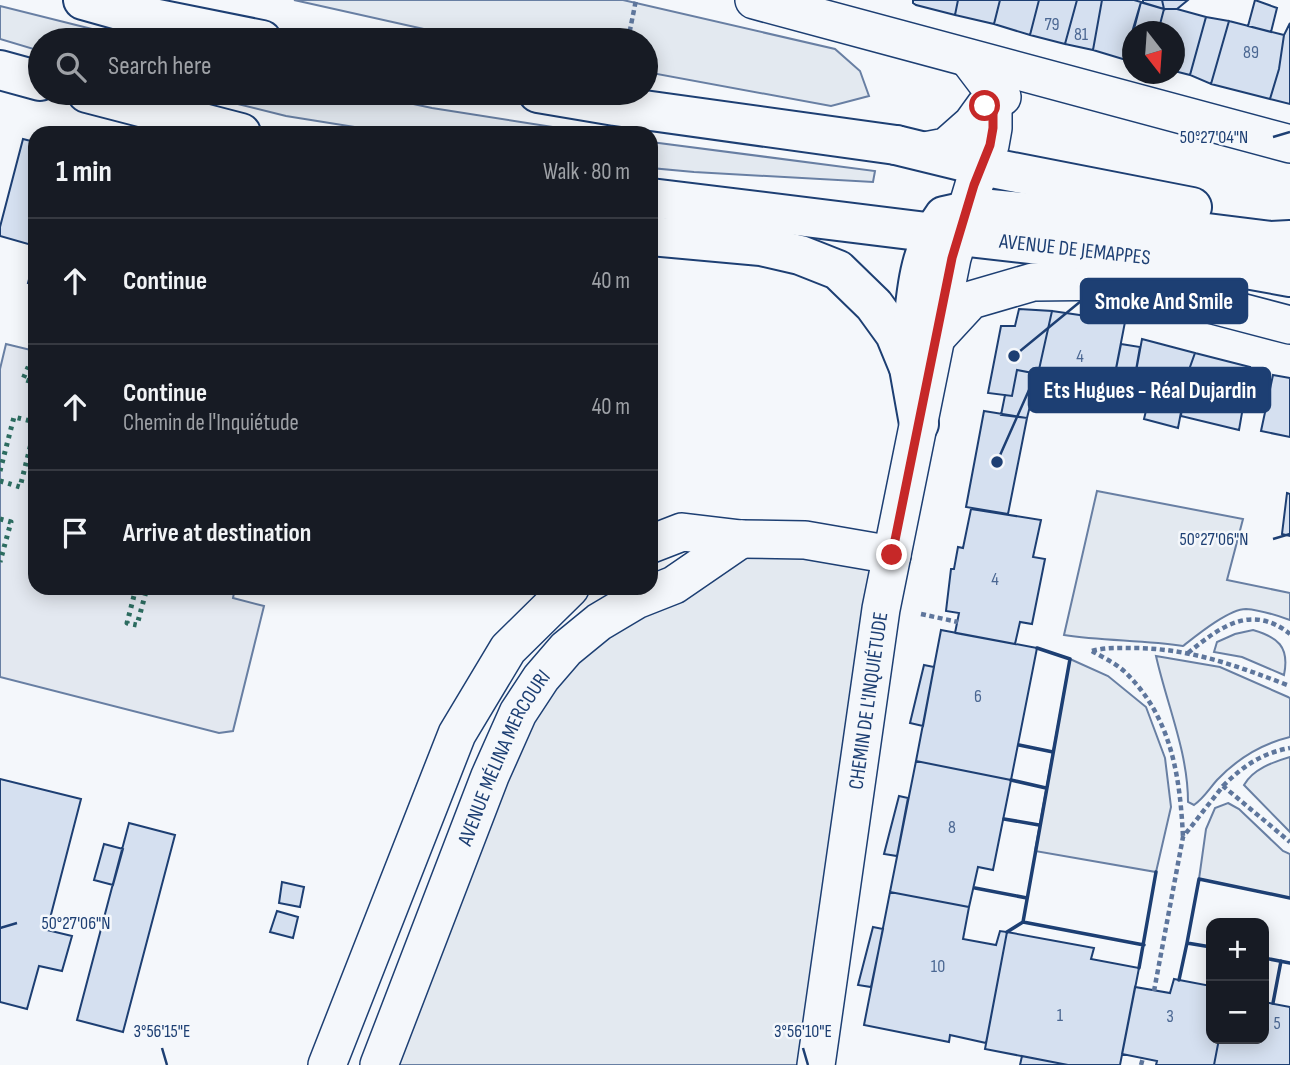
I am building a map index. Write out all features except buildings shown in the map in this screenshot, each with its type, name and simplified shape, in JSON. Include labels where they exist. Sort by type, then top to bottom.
[{"type":"main road","points":[[83,0],[133,14],[202,28]]},
{"type":"main road","points":[[0,70],[28,78]]},
{"type":"main road","points":[[133,105],[214,126]]},
{"type":"main road","name":"AVENUE DE JEMAPPES","points":[[609,105],[910,148],[963,206],[1290,277]]},
{"type":"main road","points":[[658,179],[940,206],[955,200],[963,206],[979,208],[1087,218],[1270,241],[1290,240]]},
{"type":"main road","name":"AVENUE DE JEMAPPES","points":[[658,198],[963,206],[1290,228]]},
{"type":"main road","points":[[909,368],[920,276],[963,206]]},
{"type":"main road","points":[[658,237],[761,246],[800,255],[838,270],[874,305],[895,334],[909,368],[919,424]]},
{"type":"street","points":[[754,0],[1290,144]]},
{"type":"street","points":[[968,58],[993,91],[993,102]]},
{"type":"street","points":[[910,148],[946,147],[972,124],[985,106],[1014,91],[1060,82]]},
{"type":"street","name":"CHEMIN DE L'INQUIÉTUDE","points":[[820,1064],[879,623],[963,206],[993,128],[993,102]]},
{"type":"street","points":[[963,206],[1122,281]]},
{"type":"street","name":"AVENUE DE JEMAPPES","points":[[934,340],[971,300],[1033,282],[1122,281],[1290,325]]},
{"type":"street","points":[[658,541],[681,532],[741,539],[805,540],[892,555]]},
{"type":"street","name":"AVENUE MÉLINA MERCOURI","points":[[658,591],[674,585],[741,539]]},
{"type":"street","points":[[327,1065],[457,734],[508,649],[563,595]]},
{"type":"street","name":"AVENUE MÉLINA MERCOURI","points":[[379,1065],[490,776],[518,713],[541,678],[566,649],[599,622],[649,595]]},
{"type":"path","points":[[630,28],[636,0]]},
{"type":"path","points":[[1188,653],[1225,625],[1253,620],[1275,622],[1290,634]]},
{"type":"path","points":[[1154,990],[1183,837],[1181,794],[1172,751],[1152,702],[1122,670],[1092,651],[1104,648],[1160,649],[1188,653],[1233,663],[1290,686]]},
{"type":"path","points":[[1183,837],[1238,771],[1272,751],[1290,748]]},
{"type":"path","points":[[1223,786],[1290,842]]},
{"type":"path","points":[[1142,1065],[1143,1058]]},
{"type":"shaded area","points":[[294,0],[623,0],[835,49],[860,71],[869,96],[831,106],[658,74],[658,28],[419,28]]},
{"type":"shaded area","points":[[0,6],[88,28],[28,28],[28,47],[0,39]]},
{"type":"shaded area","points":[[242,105],[418,105],[546,126],[348,126],[286,116]]},
{"type":"shaded area","points":[[658,143],[875,171],[873,182],[658,169]]},
{"type":"shaded area","points":[[6,344],[28,349],[28,595],[234,595],[233,598],[264,606],[233,731],[219,733],[0,677],[0,369]]},
{"type":"shaded area","points":[[1097,491],[1243,519],[1227,580],[1290,593],[1290,620],[1257,610],[1239,610],[1213,623],[1183,646],[1064,635]]},
{"type":"shaded area","points":[[741,539],[892,555],[816,1065],[379,1065],[541,678]]},
{"type":"shaded area","points":[[1253,630],[1280,644],[1285,657],[1284,675],[1242,657],[1214,652],[1217,642]]},
{"type":"shaded area","points":[[1156,656],[1220,667],[1290,698],[1290,737],[1250,753],[1225,772],[1198,802],[1194,805],[1188,802],[1185,765]]},
{"type":"shaded area","points":[[1070,659],[1108,676],[1146,707],[1165,758],[1171,807],[1156,872],[1035,851]]},
{"type":"shaded area","points":[[1290,757],[1290,832],[1244,785],[1258,770]]},
{"type":"shaded area","points":[[1228,803],[1239,809],[1283,851],[1290,854],[1290,898],[1199,879],[1206,829],[1215,808]]},
{"type":"hedge","points":[[28,367],[23,379],[28,381]]},
{"type":"hedge","points":[[0,471],[14,417],[28,420]]},
{"type":"hedge","points":[[0,481],[20,487],[28,456]]},
{"type":"hedge","points":[[0,519],[11,522],[0,562]]},
{"type":"hedge","points":[[134,595],[127,623],[137,625],[145,595]]},
{"type":"wall","points":[[1037,648],[1070,659],[1023,922],[1144,945]]},
{"type":"wall","points":[[1019,745],[1053,752]]},
{"type":"wall","points":[[1011,780],[1046,788]]},
{"type":"wall","points":[[1004,819],[1039,825]]},
{"type":"wall","points":[[1139,968],[1156,872]]},
{"type":"wall","points":[[1187,943],[1199,879],[1290,898]]},
{"type":"wall","points":[[975,888],[1027,898]]},
{"type":"wall","points":[[1007,932],[1023,922]]},
{"type":"wall","points":[[1179,980],[1187,943],[1206,946]]},
{"type":"wall","points":[[1269,959],[1290,963]]},
{"type":"wall","points":[[1273,1003],[1281,961]]},
{"type":"place","name":"Smoke And Smile","points":[[1014,356]]},
{"type":"place","name":"Ets Hugues - Réal Dujardin","points":[[997,462]]},
{"type":"route","points":[[892,555],[952,258],[974,185],[990,145],[993,102],[985,106]]}]
